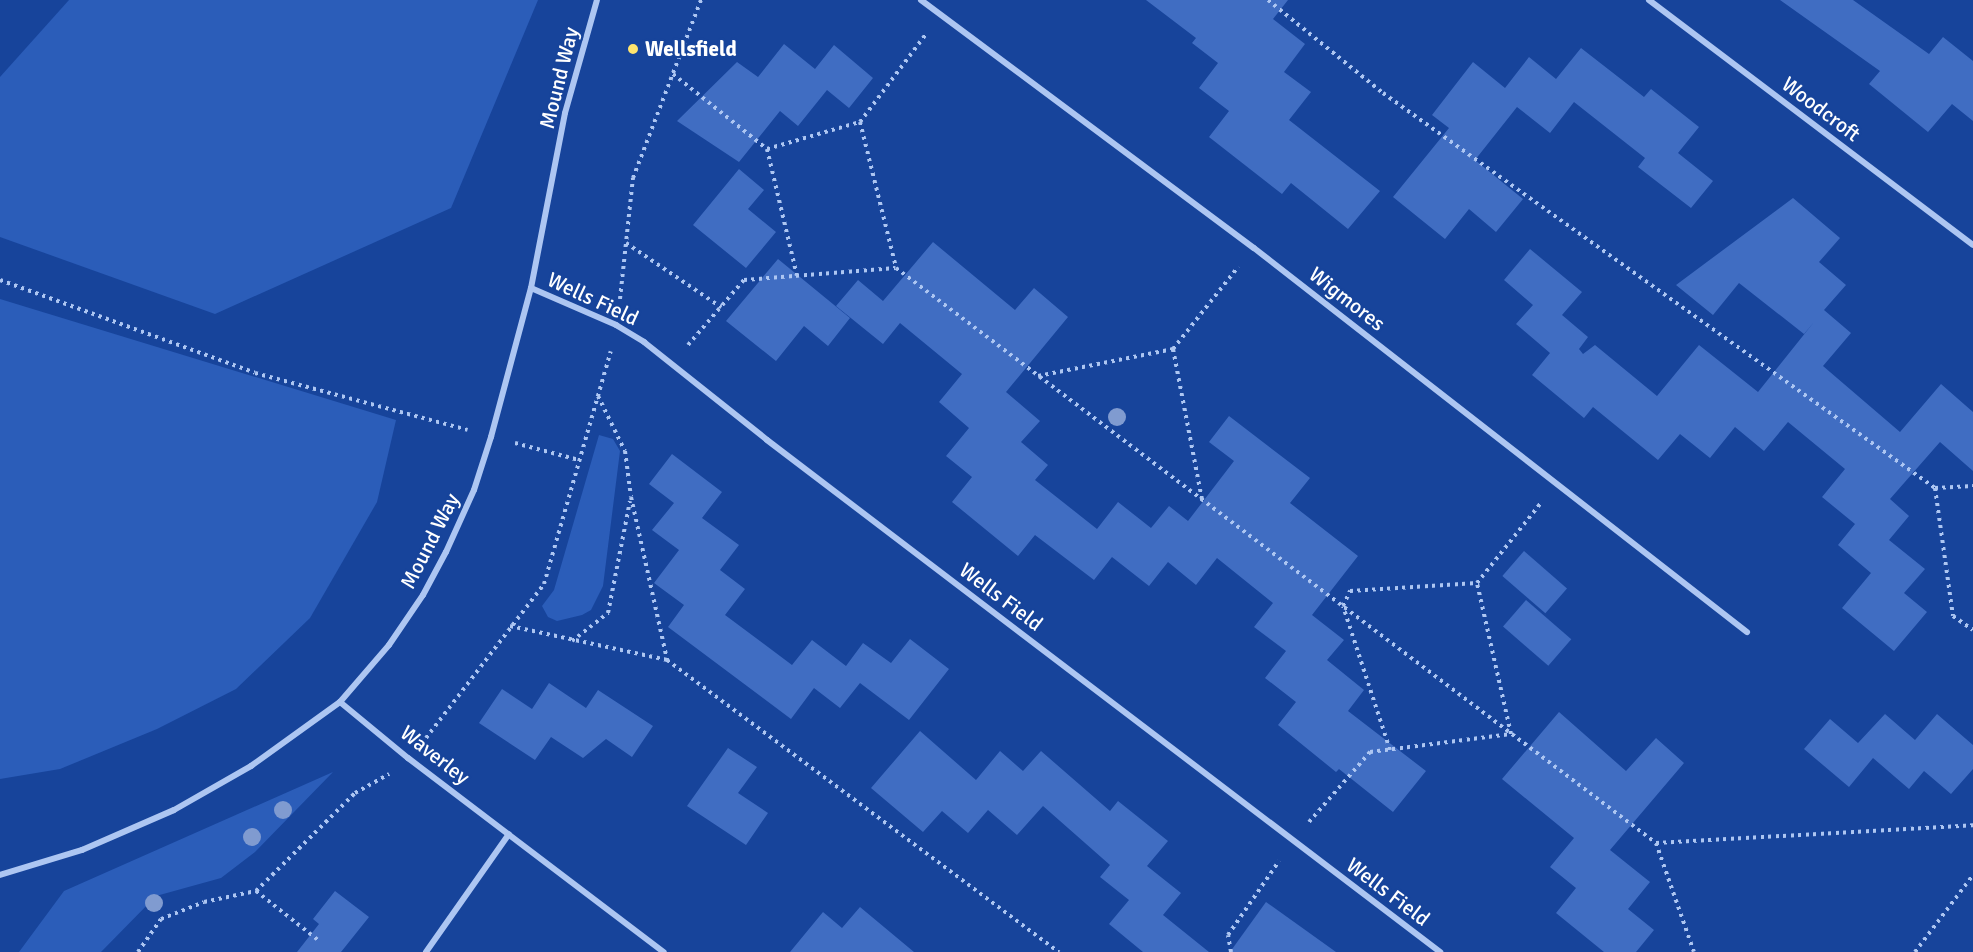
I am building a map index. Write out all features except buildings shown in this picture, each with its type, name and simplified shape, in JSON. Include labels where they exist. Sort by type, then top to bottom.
[{"type":"street","name":"Mound Way","points":[[0,875],[81,850],[174,810],[251,766],[340,702],[389,645],[423,595],[446,552],[474,490],[491,437],[531,288],[565,113],[597,0]]},
{"type":"street","name":"Wigmores","points":[[921,0],[1254,248],[1747,632]]},
{"type":"street","name":"Woodcroft","points":[[1649,0],[1973,245]]},
{"type":"street","name":"Wells Field","points":[[531,288],[616,325],[671,363],[767,440],[1440,952]]},
{"type":"street","name":"Waverley","points":[[340,702],[508,834],[664,952]]},
{"type":"street","points":[[426,952],[508,834]]},
{"type":"path","points":[[620,304],[633,178],[701,0]]},
{"type":"path","points":[[1268,0],[1383,93],[1935,488],[1973,486]]},
{"type":"path","points":[[767,149],[860,122],[940,14]]},
{"type":"path","points":[[673,74],[767,149],[797,276]]},
{"type":"path","points":[[860,122],[896,268],[1656,843],[1694,952]]},
{"type":"path","points":[[626,243],[721,307]]},
{"type":"path","points":[[1038,376],[1173,349],[1254,248]]},
{"type":"path","points":[[671,363],[744,280],[896,268]]},
{"type":"path","points":[[0,280],[255,373],[465,430]]},
{"type":"path","points":[[1173,349],[1202,501]]},
{"type":"path","points":[[423,742],[544,584],[610,351]]},
{"type":"path","points":[[598,396],[625,451],[631,497],[667,660]]},
{"type":"path","points":[[523,445],[579,460]]},
{"type":"path","points":[[1390,750],[1343,606],[1350,591],[1477,583],[1556,483]]},
{"type":"path","points":[[1935,488],[1953,616],[1973,630]]},
{"type":"path","points":[[571,641],[608,613],[631,497]]},
{"type":"path","points":[[1477,583],[1511,734]]},
{"type":"path","points":[[510,626],[667,660],[1059,952]]},
{"type":"path","points":[[1231,952],[1228,935],[1294,840],[1370,752],[1511,734]]},
{"type":"path","points":[[138,952],[161,919],[204,902],[255,891],[356,793],[395,771]]},
{"type":"path","points":[[1656,843],[1973,825]]},
{"type":"path","points":[[1915,952],[1973,875]]},
{"type":"path","points":[[255,891],[318,940]]},
{"type":"shaded area","points":[[69,0],[538,0],[451,208],[215,314],[0,237],[0,77]]},
{"type":"shaded area","points":[[0,299],[396,420],[377,502],[310,618],[236,689],[157,729],[60,769],[0,779]]},
{"type":"shaded area","points":[[599,435],[613,439],[620,451],[603,586],[591,610],[582,615],[557,621],[548,617],[542,606],[554,590]]},
{"type":"shaded area","points":[[333,772],[255,852],[221,878],[156,896],[101,952],[19,952],[64,891]]},
{"type":"place","name":"Wellsfield","points":[[633,49]]}]
